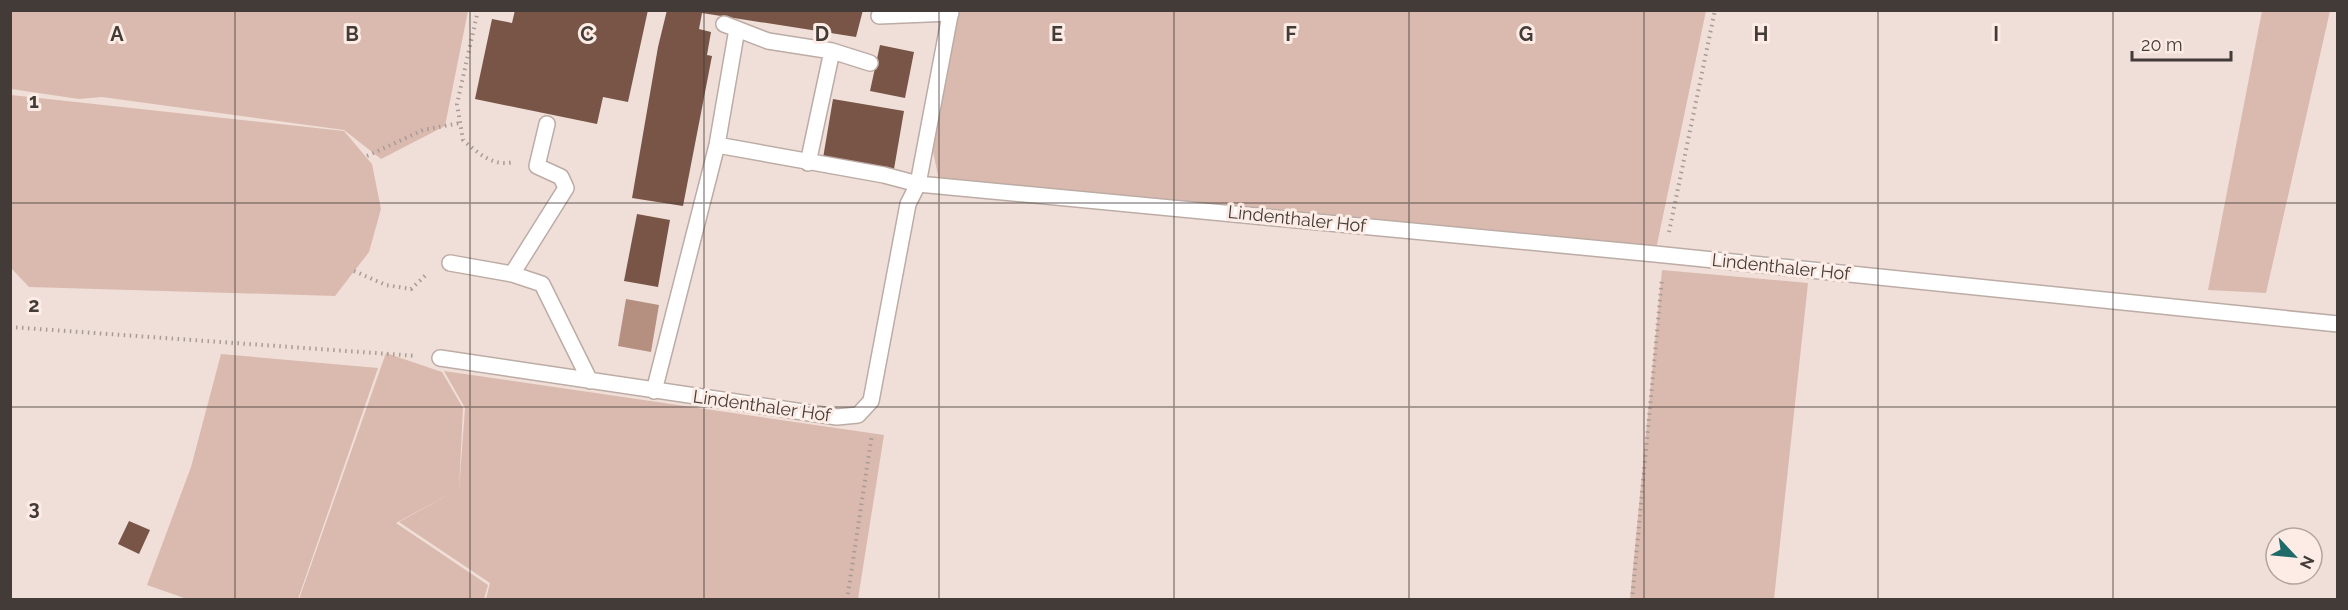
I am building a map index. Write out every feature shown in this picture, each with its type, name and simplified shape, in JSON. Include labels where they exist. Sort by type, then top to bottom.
[{"type":"lane","points":[[872,401],[908,204],[918,184],[951,11],[879,16]]},
{"type":"lane","points":[[654,391],[717,145],[730,27],[768,41],[832,51],[870,63]]},
{"type":"lane","points":[[808,163],[832,51]]},
{"type":"lane","points":[[512,274],[566,188],[561,177],[537,166],[548,124]]},
{"type":"lane","name":"Lindenthaler Hof","points":[[717,145],[884,175],[918,184],[1664,255],[2337,324]]},
{"type":"lane","points":[[450,263],[512,274],[542,284],[590,381]]},
{"type":"lane","name":"Lindenthaler Hof","points":[[440,358],[837,417],[858,415],[872,401]]},
{"type":"path","points":[[478,10],[457,104],[463,140],[480,155],[501,165],[525,160],[542,147]]},
{"type":"path","points":[[1632,600],[1664,255],[1715,10]]},
{"type":"path","points":[[367,156],[423,130],[460,123]]},
{"type":"path","points":[[354,271],[386,285],[411,289],[432,269],[450,263]]},
{"type":"path","points":[[10,327],[440,358]]},
{"type":"path","points":[[847,600],[872,437],[872,401]]},
{"type":"shaded area","points":[[10,11],[468,11],[445,126],[381,159],[344,130],[102,97],[79,99],[11,89]]},
{"type":"shaded area","points":[[955,11],[1706,11],[1655,254],[940,185],[931,142]]},
{"type":"shaded area","points":[[2262,11],[2330,11],[2266,293],[2208,290]]},
{"type":"shaded area","points":[[11,95],[344,131],[372,164],[381,209],[369,252],[335,296],[29,287],[11,268]]},
{"type":"shaded area","points":[[1662,270],[1808,283],[1774,599],[1630,599]]},
{"type":"shaded area","points":[[626,299],[659,305],[651,352],[618,346]]},
{"type":"shaded area","points":[[386,353],[442,372],[463,408],[459,490],[465,408],[444,371],[884,435],[858,599],[486,599],[490,583],[399,522],[457,490],[396,523],[488,585],[484,599],[299,599]]},
{"type":"shaded area","points":[[221,354],[378,368],[298,599],[187,599],[147,585],[191,467]]},
{"type":"building","points":[[515,10],[648,10],[628,102],[603,97],[597,124],[475,99],[492,19],[512,23]]},
{"type":"building","points":[[667,10],[863,10],[856,37],[702,13],[699,29],[711,32],[707,55],[712,56],[683,206],[632,198],[658,47]]},
{"type":"building","points":[[880,45],[914,52],[905,98],[870,91]]},
{"type":"building","points":[[833,99],[904,111],[894,169],[823,158]]},
{"type":"building","points":[[637,214],[670,220],[658,287],[624,281]]},
{"type":"building","points":[[129,521],[150,530],[139,554],[118,544]]}]
